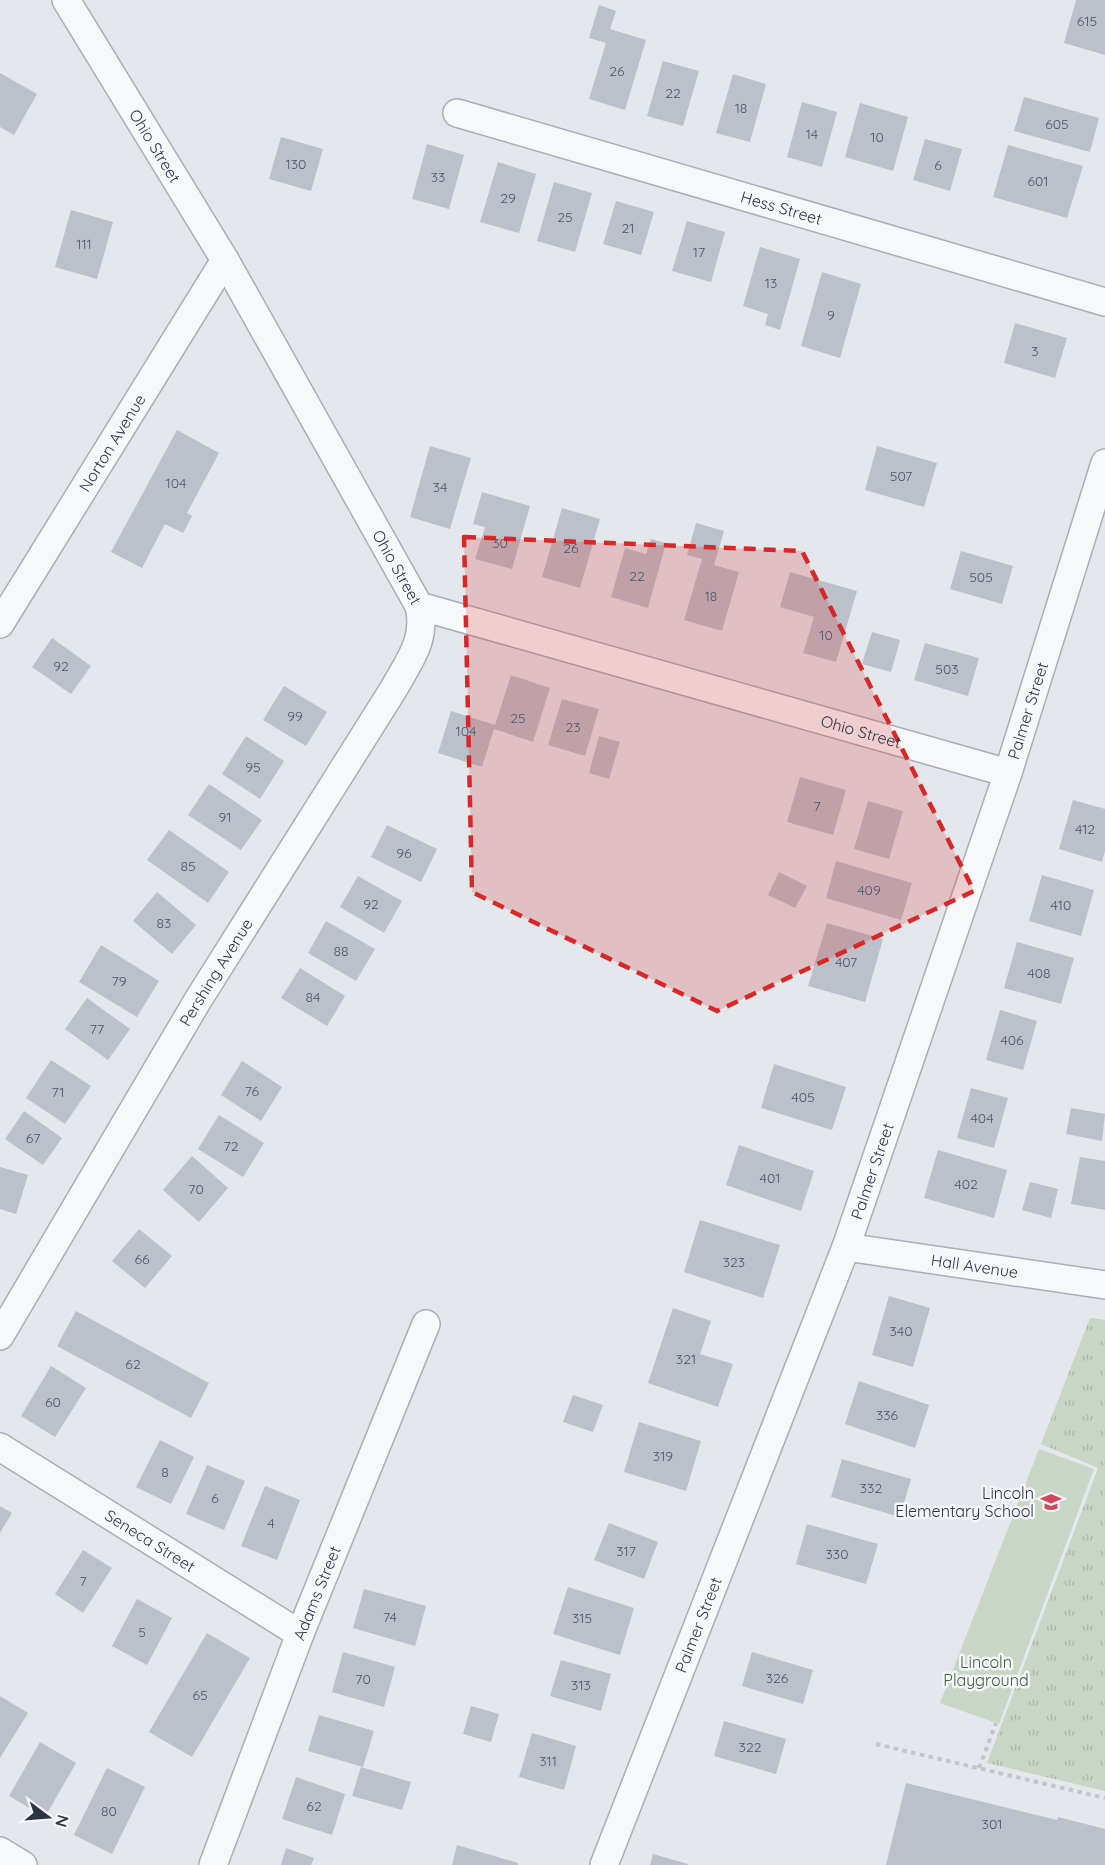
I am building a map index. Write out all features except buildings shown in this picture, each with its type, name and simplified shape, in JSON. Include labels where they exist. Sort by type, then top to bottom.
[{"type":"street","name":"Ohio Street","points":[[66,0],[225,260],[419,606],[1008,773]]},
{"type":"street","name":"Hess Street","points":[[457,113],[1105,302]]},
{"type":"street","name":"Norton Avenue","points":[[0,624],[225,260]]},
{"type":"street","name":"Palmer Street","points":[[604,1865],[846,1247],[1008,773],[1105,463]]},
{"type":"street","name":"Pershing Avenue","points":[[0,1336],[198,1000],[393,690],[421,638],[422,621],[419,606]]},
{"type":"street","name":"Hall Avenue","points":[[846,1247],[1105,1285]]},
{"type":"street","name":"Adams Street","points":[[213,1865],[300,1634],[426,1324]]},
{"type":"street","name":"Seneca Street","points":[[0,1447],[300,1634]]},
{"type":"street","points":[[0,1851],[23,1865]]},
{"type":"path","points":[[979,1768],[996,1723]]},
{"type":"path","points":[[876,1744],[1105,1798]]},
{"type":"highlighted area","points":[[464,537],[802,551],[974,891],[717,1011],[472,892]]},
{"type":"green space","points":[[1090,1318],[1105,1320],[1105,1791],[987,1763],[1098,1468],[1041,1444]]},
{"type":"green space","name":"Lincoln Playground","points":[[1039,1449],[1094,1469],[999,1724],[940,1703]]},
{"type":"place","name":"Lincoln Elementary School","points":[[1051,1502]]}]
